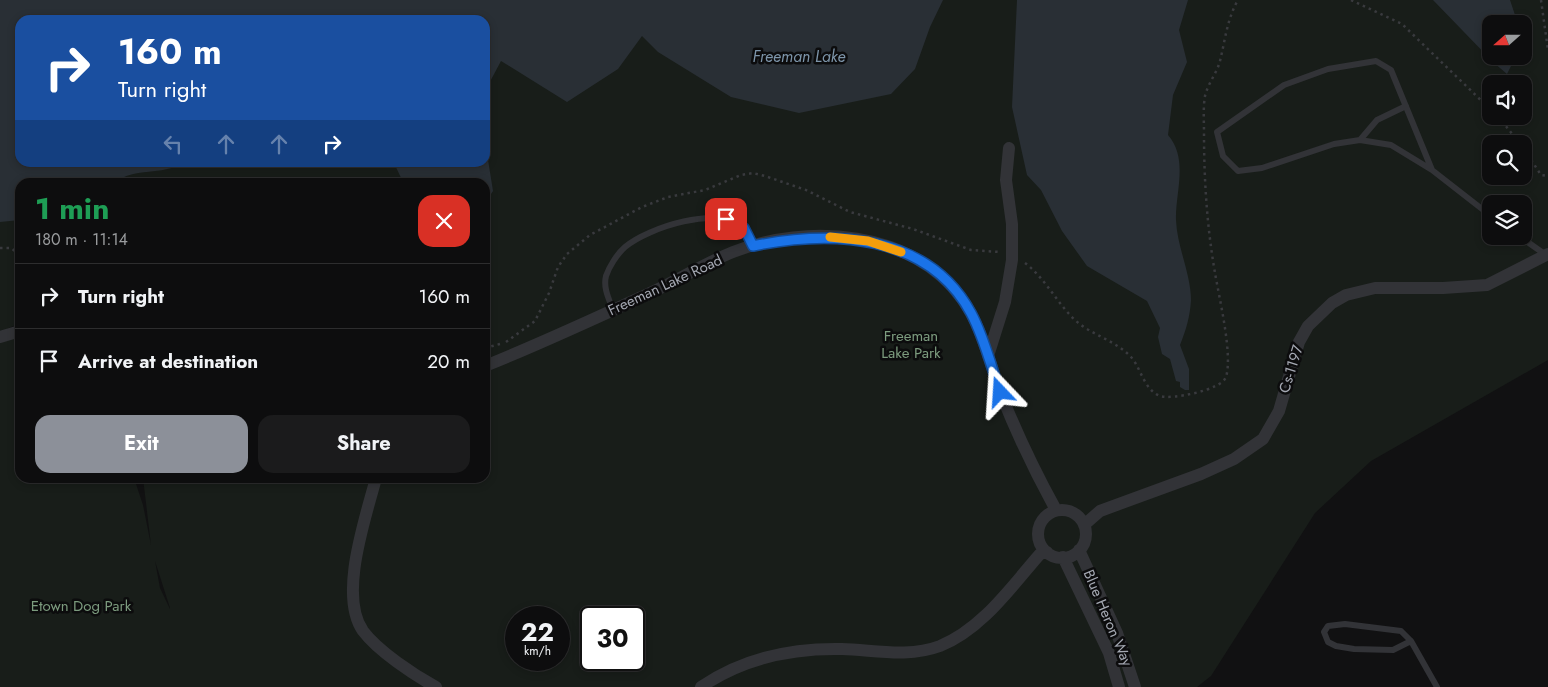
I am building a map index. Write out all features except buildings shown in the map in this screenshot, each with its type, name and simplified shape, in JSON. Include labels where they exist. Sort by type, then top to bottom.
[{"type":"street","points":[[988,356],[1005,302],[1012,256],[1012,224],[1006,180],[1009,148]]},
{"type":"street","name":"Freeman Lake Road","points":[[490,364],[662,288],[713,261],[753,246],[795,238],[840,237],[868,241],[898,250],[926,266],[957,293],[971,313],[1016,430],[1056,510]]},
{"type":"street","name":"Cs-1197","points":[[1084,524],[1100,511],[1201,474],[1234,459],[1263,439],[1279,411],[1299,342],[1308,326],[1332,303],[1360,290],[1375,288],[1443,288],[1487,285],[1547,255]]},
{"type":"street","points":[[0,337],[15,332]]},
{"type":"street","points":[[375,483],[352,576],[353,603],[362,630],[372,640],[436,687]]},
{"type":"street","points":[[702,687],[740,666],[791,652],[842,649],[907,653],[940,646],[956,638],[978,621],[1040,554],[1047,552],[1063,557],[1071,556],[1079,550],[1086,534],[1084,524],[1079,518],[1071,512],[1056,510],[1046,515],[1040,523],[1038,531],[1039,542],[1047,552]]},
{"type":"street","name":"Blue Heron Way","points":[[1079,550],[1117,633],[1135,687]]},
{"type":"street","name":"Blue Heron Way","points":[[1063,557],[1109,653],[1119,687]]},
{"type":"lane","points":[[1432,170],[1391,70],[1376,61],[1328,69],[1284,85],[1217,132],[1223,156],[1238,170],[1262,168],[1334,144],[1360,140],[1390,145],[1432,170],[1482,209]]},
{"type":"lane","points":[[1360,140],[1377,120],[1406,106]]},
{"type":"lane","points":[[613,310],[606,292],[606,277],[613,261],[625,247],[667,226],[701,218],[726,219],[744,228],[753,246]]},
{"type":"lane","points":[[1532,245],[1547,255]]},
{"type":"lane","points":[[1411,641],[1393,650],[1354,649],[1336,646],[1328,642],[1324,632],[1328,626],[1346,624],[1401,631],[1411,641],[1437,687]]},
{"type":"path","points":[[490,347],[507,342],[535,321],[549,293],[558,267],[567,254],[590,235],[642,207],[668,197],[704,190],[741,175],[754,173],[806,190],[850,212],[913,229],[971,250],[989,251],[1012,256],[1035,270],[1076,321],[1110,340],[1132,358],[1150,389],[1159,396],[1194,392],[1222,384],[1226,378],[1227,369],[1226,334],[1214,269],[1204,178],[1204,116],[1208,86],[1220,62],[1230,20],[1238,0]]},
{"type":"path","points":[[1351,0],[1402,24],[1482,101]]},
{"type":"path","points":[[1541,0],[1548,50]]},
{"type":"path","points":[[1505,125],[1513,135]]},
{"type":"path","points":[[1532,161],[1542,175],[1548,176]]},
{"type":"path","points":[[0,248],[11,248],[15,251]]},
{"type":"green space","name":"Freeman Lake Park","points":[[0,0],[1548,0],[1548,360],[1371,461],[1315,513],[1211,676],[1197,687],[0,687],[0,337],[15,334],[15,483],[136,483],[143,505],[151,545],[144,483],[490,483],[490,178],[15,178],[15,325],[0,332]],"holes":[[[155,561],[170,608],[170,609],[160,588]]]},
{"type":"water","name":"Freeman Lake","points":[[0,0],[943,0],[930,27],[915,69],[891,94],[799,113],[731,97],[658,52],[642,36],[618,69],[567,102],[501,61],[490,82],[490,15],[15,15],[15,167],[175,167],[121,178],[15,178],[15,220],[0,222]]},
{"type":"water","points":[[1017,0],[1188,0],[1179,30],[1187,62],[1173,95],[1168,135],[1178,155],[1180,176],[1176,220],[1187,270],[1191,300],[1189,318],[1180,345],[1189,369],[1189,390],[1180,387],[1180,382],[1176,381],[1170,359],[1162,354],[1158,337],[1160,328],[1147,301],[1087,266],[1062,231],[1041,190],[1027,175],[1012,107]]},
{"type":"water","points":[[1433,0],[1510,0],[1515,15],[1482,15],[1482,51]]},
{"type":"water","points":[[1496,65],[1512,65],[1507,74]]},
{"type":"water","points":[[396,167],[489,167],[493,191],[490,196],[490,178],[401,178]]},
{"type":"slow traffic","points":[[830,237],[868,241],[901,252]]},
{"type":"route","points":[[726,219],[744,228],[753,246],[795,238],[853,238],[898,250],[926,266],[951,286],[971,313],[1000,392]]},
{"type":"park label","name":"Etown Dog Park","points":[[81,606]]}]
